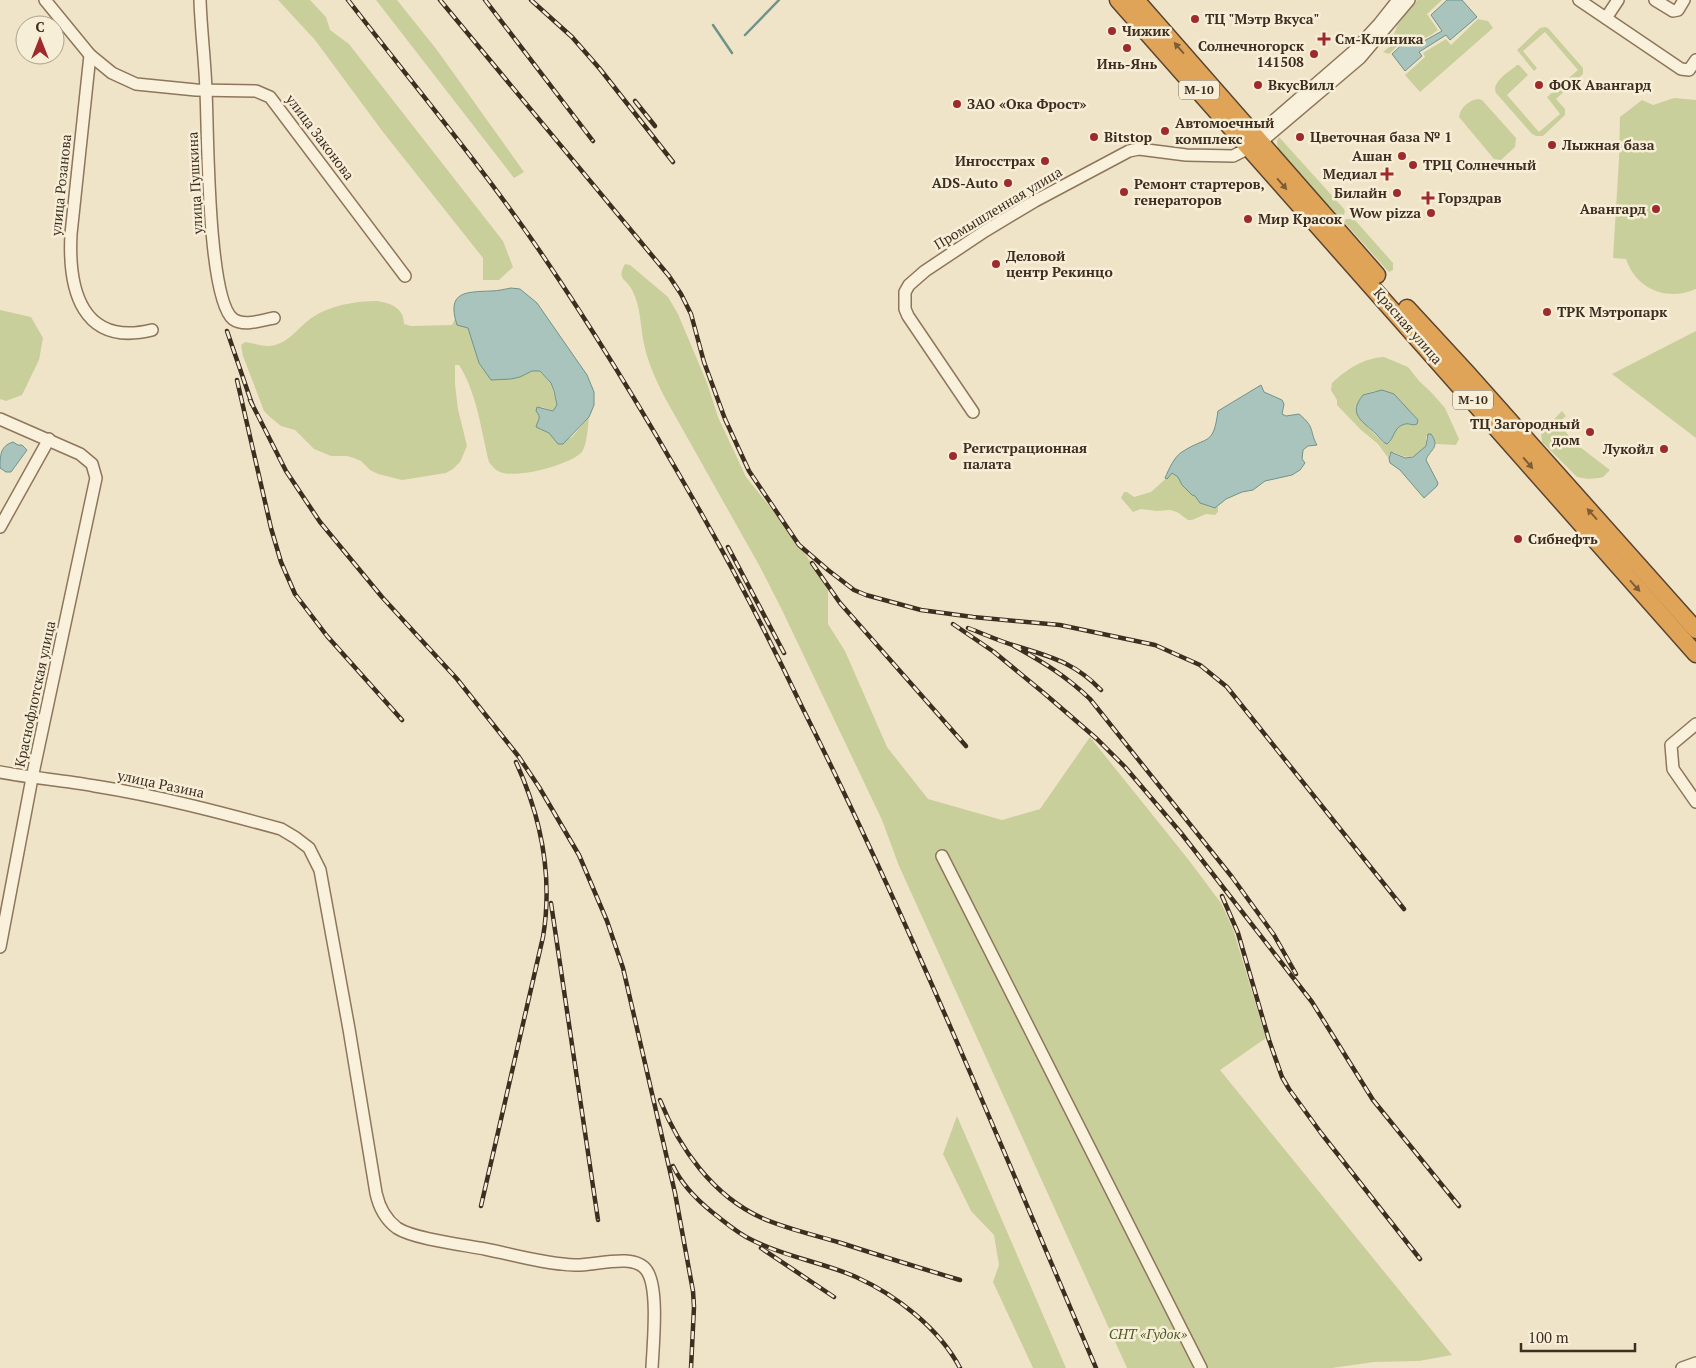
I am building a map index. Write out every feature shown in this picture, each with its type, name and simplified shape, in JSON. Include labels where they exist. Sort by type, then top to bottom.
[{"type":"highway","name":"Красная улица","points":[[1118,0],[1256,141],[1696,654]]},
{"type":"highway","name":"Красная улица","points":[[1136,0],[1234,111],[1256,141],[1276,158],[1412,314],[1696,630]]},
{"type":"street","points":[[45,0],[90,56]]},
{"type":"street","name":"улица Пушкина","points":[[200,0],[206,90],[210,214],[222,296],[233,319],[249,323],[274,318]]},
{"type":"street","points":[[1276,158],[1272,143],[1273,127],[1354,51],[1398,0]]},
{"type":"street","points":[[1273,127],[1360,58],[1409,0]]},
{"type":"street","points":[[1579,0],[1681,69],[1686,71],[1696,60]]},
{"type":"street","points":[[1606,18],[1618,0]]},
{"type":"street","points":[[1655,0],[1673,11],[1678,10],[1684,0]]},
{"type":"street","name":"улица Законова","points":[[90,56],[112,73],[136,84],[206,90],[256,91],[270,97],[405,276]]},
{"type":"street","name":"улица Розанова","points":[[90,56],[72,211],[70,254],[72,274],[82,307],[92,321],[114,332],[129,334],[152,330]]},
{"type":"street","points":[[1234,111],[1248,120],[1273,127]]},
{"type":"street","name":"Промышленная улица","points":[[973,412],[908,316],[905,308],[904,292],[908,285],[939,261],[985,231],[1035,201],[1129,151],[1139,149],[1186,155],[1234,156],[1273,127]]},
{"type":"street","points":[[0,419],[49,439],[0,527]]},
{"type":"street","name":"Краснофлотская улица","points":[[0,947],[32,778],[96,478],[92,464],[80,454],[49,439]]},
{"type":"street","points":[[1696,724],[1670,745],[1670,755],[1673,769],[1696,802]]},
{"type":"street","name":"улица Разина","points":[[0,772],[32,778],[93,785],[176,801],[281,829],[309,848],[320,870],[380,1209],[391,1222],[407,1232],[449,1242],[558,1263],[588,1265],[624,1261],[634,1262],[643,1266],[650,1277],[654,1298],[652,1368]]},
{"type":"street","points":[[942,856],[1201,1368]]},
{"type":"street","points":[[1682,1368],[1696,1363]]},
{"type":"green space","points":[[278,0],[310,0],[326,17],[330,30],[349,44],[503,241],[513,267],[499,280],[483,280],[483,258],[383,132],[315,40]]},
{"type":"green space","points":[[376,0],[397,0],[437,50],[524,172],[514,178]]},
{"type":"green space","points":[[1417,0],[1442,0],[1427,14],[1438,30],[1414,44],[1407,37],[1389,54],[1383,52],[1394,43],[1392,39],[1398,24]]},
{"type":"green space","points":[[1478,19],[1488,21],[1493,28],[1420,92],[1405,75],[1425,57],[1423,53],[1446,39],[1451,45]]},
{"type":"green space","points":[[1540,28],[1548,28],[1583,68],[1583,74],[1556,99],[1565,109],[1565,115],[1543,136],[1536,136],[1532,134],[1496,93],[1495,89],[1498,81],[1519,65],[1528,75],[1507,95],[1539,132],[1560,114],[1547,97],[1578,70],[1545,32],[1523,51],[1537,68],[1534,71],[1517,50]]},
{"type":"green space","name":"Авангард","points":[[1674,98],[1696,100],[1696,289],[1674,294],[1654,290],[1645,285],[1637,278],[1626,259],[1613,258],[1620,117],[1642,100],[1653,105]]},
{"type":"green space","points":[[1478,99],[1482,100],[1516,138],[1515,147],[1501,160],[1494,159],[1459,117],[1465,105]]},
{"type":"green space","points":[[1279,137],[1344,209],[1345,212],[1342,218],[1339,218],[1278,150],[1277,141]]},
{"type":"green space","points":[[1346,219],[1354,219],[1393,263],[1393,270],[1389,272],[1387,270],[1344,222]]},
{"type":"green space","name":"СНТ «Гудок»","points":[[625,264],[630,265],[668,297],[678,314],[707,383],[718,417],[746,477],[797,541],[828,591],[828,624],[845,651],[887,747],[928,799],[1002,820],[1040,809],[1090,737],[1188,859],[1221,903],[1233,929],[1266,1038],[1220,1070],[1452,1355],[1419,1361],[1374,1362],[1332,1368],[1127,1368],[899,866],[882,820],[782,610],[655,378],[646,351],[635,296],[621,273]]},
{"type":"green space","points":[[377,301],[396,307],[402,314],[404,324],[411,326],[452,325],[455,319],[457,325],[468,327],[479,363],[496,380],[520,377],[532,371],[540,371],[551,384],[557,405],[553,411],[542,407],[540,420],[558,444],[572,437],[589,417],[586,440],[582,452],[566,462],[530,472],[508,474],[497,470],[489,462],[470,387],[459,365],[455,365],[455,384],[458,409],[467,446],[460,462],[446,473],[402,480],[378,474],[354,458],[331,456],[314,449],[295,430],[281,426],[270,417],[264,411],[243,356],[241,345],[245,342],[264,346],[275,345],[286,340],[308,320],[328,309],[352,303]]},
{"type":"green space","points":[[0,310],[31,317],[43,338],[39,360],[22,395],[6,401],[0,399]]},
{"type":"green space","points":[[1696,331],[1696,438],[1612,374]]},
{"type":"green space","points":[[1384,357],[1408,367],[1431,392],[1445,408],[1459,439],[1456,445],[1435,444],[1434,438],[1426,436],[1426,446],[1419,453],[1407,457],[1394,452],[1389,455],[1389,459],[1378,444],[1360,429],[1337,405],[1337,400],[1331,390],[1332,383],[1362,362]],"holes":[[[1375,391],[1394,394],[1418,420],[1400,426],[1392,435],[1391,441],[1383,443],[1357,416],[1363,395]]]},
{"type":"green space","points":[[1562,411],[1566,416],[1558,423],[1576,444],[1610,470],[1603,477],[1588,479],[1577,477],[1542,442],[1541,433]]},
{"type":"green space","points":[[1172,473],[1183,486],[1205,505],[1218,507],[1218,512],[1215,515],[1206,514],[1188,520],[1177,512],[1170,510],[1141,509],[1133,512],[1121,498],[1124,492],[1134,497],[1151,492]]},
{"type":"green space","points":[[957,1116],[1066,1368],[1033,1368],[993,1282],[999,1265],[994,1235],[971,1211],[943,1154]]},
{"type":"water","points":[[1447,0],[1462,0],[1477,17],[1450,40],[1446,35],[1419,52],[1422,56],[1405,71],[1392,54],[1408,39],[1415,46],[1442,31],[1431,15]]},
{"type":"water","points":[[511,288],[520,289],[537,303],[587,375],[594,392],[594,405],[589,417],[563,444],[558,444],[549,433],[536,427],[539,417],[536,411],[537,407],[553,411],[557,405],[551,383],[540,371],[532,371],[511,379],[491,380],[479,363],[468,328],[457,325],[454,305],[461,296],[466,293]]},
{"type":"water","points":[[1261,385],[1264,392],[1282,400],[1284,404],[1282,414],[1286,416],[1299,414],[1310,426],[1317,445],[1308,446],[1303,450],[1302,459],[1305,463],[1300,470],[1292,475],[1265,481],[1253,490],[1242,492],[1226,499],[1215,508],[1200,503],[1182,485],[1178,477],[1172,473],[1167,479],[1165,478],[1179,454],[1208,439],[1214,430],[1218,411]]},
{"type":"water","points":[[1382,390],[1394,394],[1418,420],[1417,424],[1414,425],[1401,425],[1387,444],[1362,421],[1356,408],[1363,395]]},
{"type":"water","points":[[1428,434],[1431,434],[1434,439],[1435,446],[1426,460],[1438,483],[1424,498],[1400,470],[1390,463],[1389,459],[1391,452],[1405,458],[1413,457],[1426,446]]},
{"type":"water","points":[[13,442],[22,445],[27,450],[11,472],[6,472],[0,468],[1,456],[5,446]]},
{"type":"waterway","points":[[745,35],[779,0]]},
{"type":"waterway","points":[[713,25],[732,53]]},
{"type":"railway","points":[[348,0],[470,155],[539,250],[620,376],[724,554],[777,655],[880,870],[954,1035],[1096,1368]]},
{"type":"railway","points":[[440,0],[669,276],[681,294],[691,314],[704,362],[725,419],[749,471],[799,545],[854,590],[866,595],[921,610],[1060,625],[1155,645],[1200,665],[1227,687],[1404,909]]},
{"type":"railway","points":[[485,0],[593,141]]},
{"type":"railway","points":[[531,0],[572,37],[600,69],[673,162]]},
{"type":"railway","points":[[635,101],[655,126]]},
{"type":"railway","points":[[227,331],[252,404]]},
{"type":"railway","points":[[237,380],[271,528],[281,562],[295,594],[327,636],[402,720]]},
{"type":"railway","points":[[250,400],[286,471],[320,522],[382,597],[457,679],[519,757],[579,855],[607,921],[623,968],[675,1193],[693,1291],[691,1368]]},
{"type":"railway","points":[[728,547],[784,653]]},
{"type":"railway","points":[[812,563],[840,603],[966,746]]},
{"type":"railway","points":[[953,624],[994,652],[1045,694],[1097,739],[1125,767],[1181,833],[1312,1002],[1373,1100],[1459,1206]]},
{"type":"railway","points":[[968,628],[1062,662],[1081,673],[1101,690]]},
{"type":"railway","points":[[1014,646],[1054,670],[1090,699],[1232,877],[1274,935],[1296,974]]},
{"type":"railway","points":[[481,1206],[543,937],[546,915],[547,892],[543,848],[532,804],[516,762]]},
{"type":"railway","points":[[1222,896],[1238,933],[1269,1040],[1282,1077],[1321,1133],[1420,1259]]},
{"type":"railway","points":[[551,903],[598,1220]]},
{"type":"railway","points":[[660,1100],[677,1136],[700,1169],[713,1184],[744,1209],[781,1225],[960,1280]]},
{"type":"railway","points":[[673,1166],[695,1197],[741,1234],[777,1251],[856,1277],[901,1303],[941,1339],[960,1368]]},
{"type":"railway","points":[[761,1248],[834,1297]]},
{"type":"place","name":"ТЦ \"Мэтр Вкуса\"","points":[[1195,19]]},
{"type":"place","name":"Чижик","points":[[1112,31]]},
{"type":"place","name":"См-Клиника","points":[[1324,39]]},
{"type":"place","name":"Инь-Янь","points":[[1127,48]]},
{"type":"place","name":"Солнечногорск 141508","points":[[1314,54]]},
{"type":"place","name":"ВкусВилл","points":[[1258,85]]},
{"type":"place","name":"ФОК Авангард","points":[[1539,85]]},
{"type":"place","name":"ЗАО «Ока Фрост»","points":[[957,104]]},
{"type":"place","name":"Автомоечный комплекс","points":[[1165,131]]},
{"type":"place","name":"Bitstop","points":[[1094,137]]},
{"type":"place","name":"Цветочная база № 1","points":[[1300,137]]},
{"type":"place","name":"Лыжная база","points":[[1552,145]]},
{"type":"place","name":"Ашан","points":[[1402,156]]},
{"type":"place","name":"Ингосстрах","points":[[1045,161]]},
{"type":"place","name":"ТРЦ Солнечный","points":[[1413,165]]},
{"type":"place","name":"Медиал","points":[[1387,174]]},
{"type":"place","name":"ADS-Auto","points":[[1008,183]]},
{"type":"place","name":"Ремонт стартеров, генераторов","points":[[1124,192]]},
{"type":"place","name":"Билайн","points":[[1397,193]]},
{"type":"place","name":"Горздрав","points":[[1428,198]]},
{"type":"place","name":"Авангард","points":[[1656,209]]},
{"type":"place","name":"Wow pizza","points":[[1431,213]]},
{"type":"place","name":"Мир Красок","points":[[1248,219]]},
{"type":"place","name":"Деловой центр Рекинцо","points":[[996,264]]},
{"type":"place","name":"ТРК Мэтропарк","points":[[1547,312]]},
{"type":"place","name":"ТЦ Загородный дом","points":[[1590,432]]},
{"type":"place","name":"Лукойл","points":[[1664,449]]},
{"type":"place","name":"Регистрационная палата","points":[[953,456]]},
{"type":"place","name":"Сибнефть","points":[[1518,539]]}]
